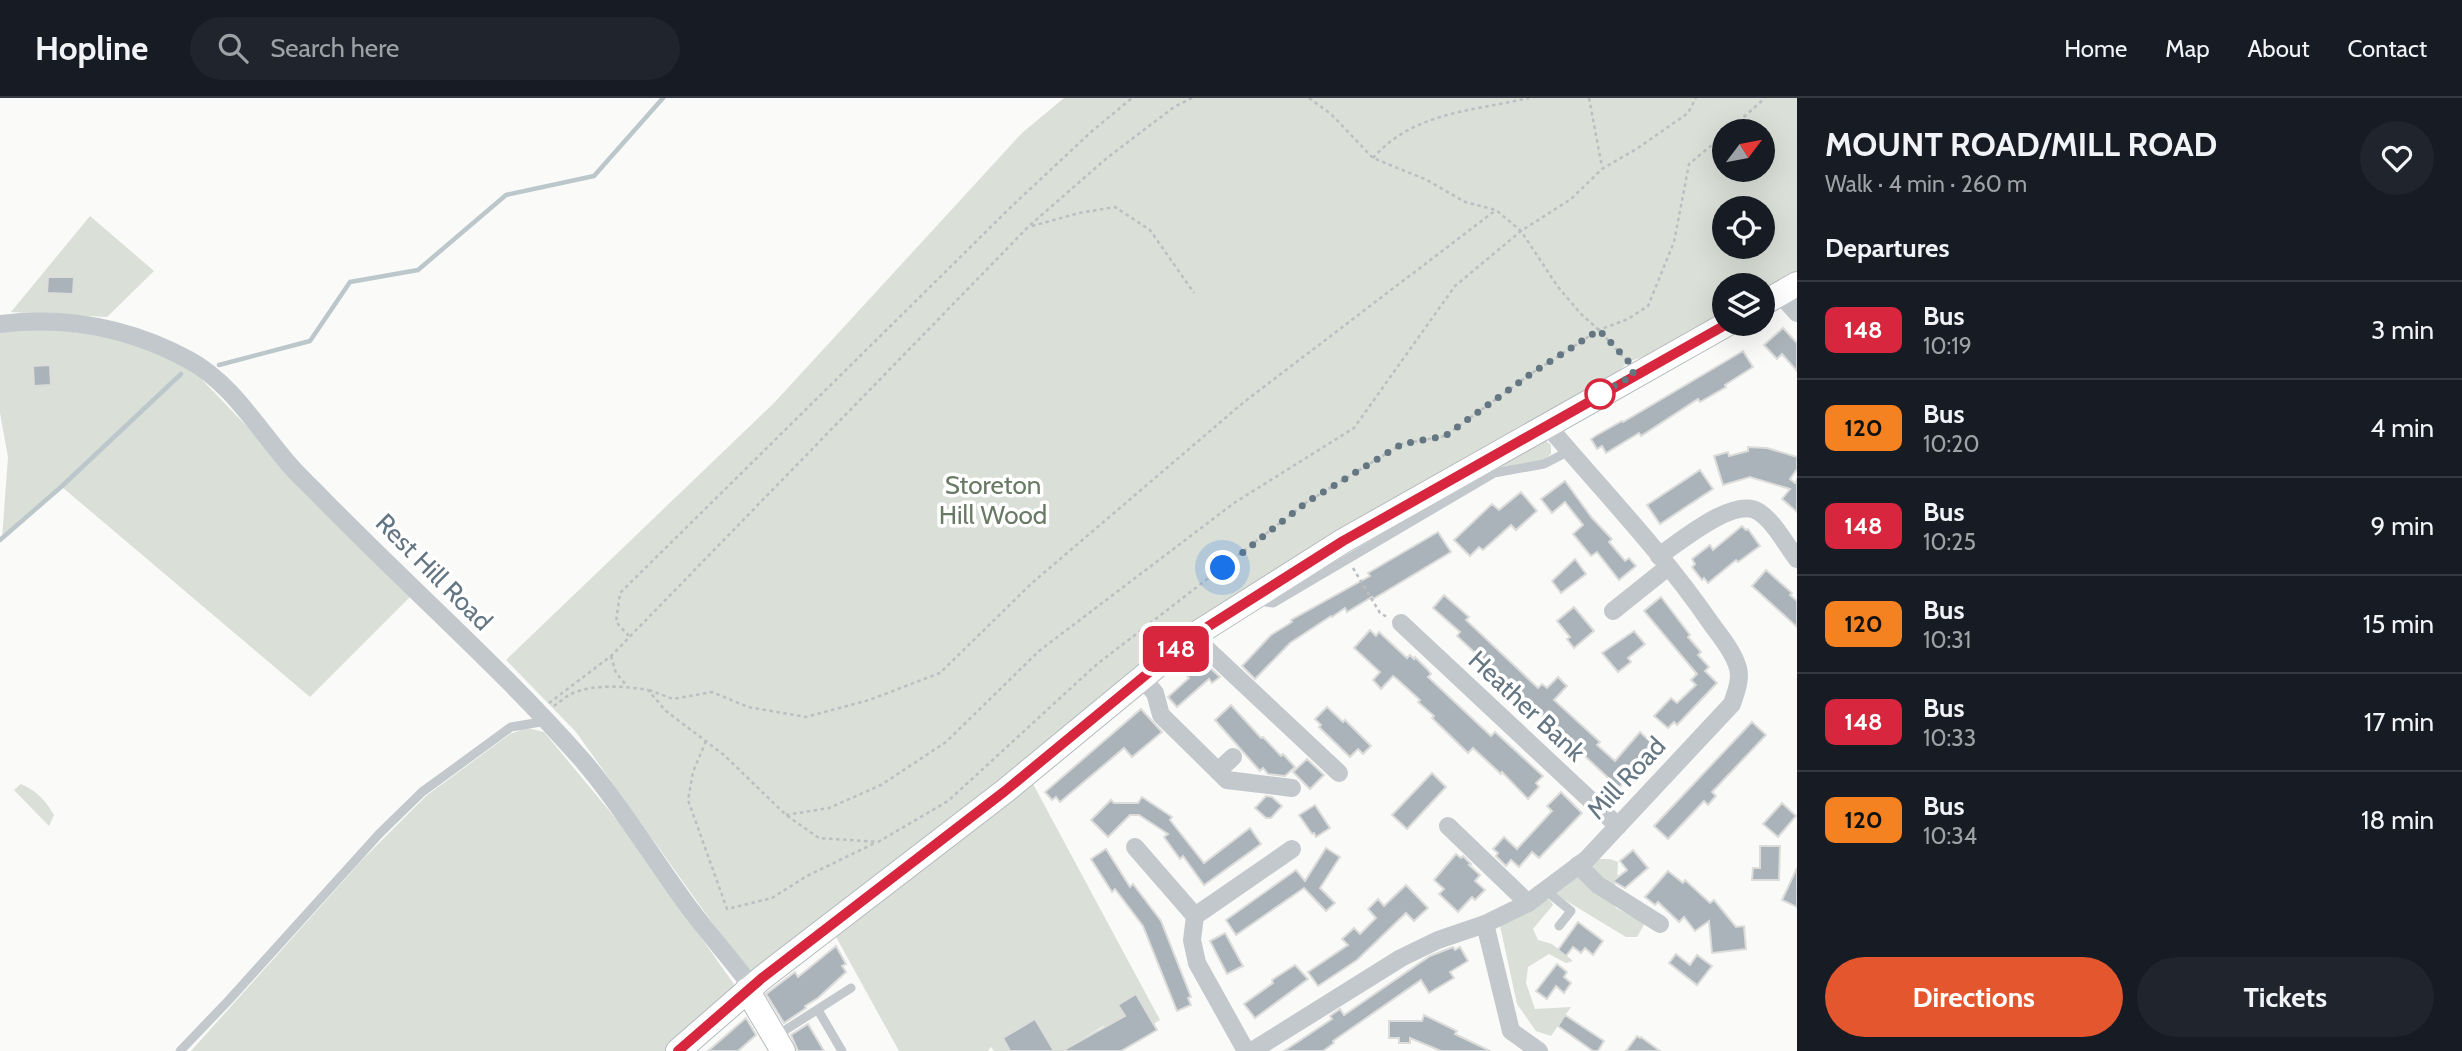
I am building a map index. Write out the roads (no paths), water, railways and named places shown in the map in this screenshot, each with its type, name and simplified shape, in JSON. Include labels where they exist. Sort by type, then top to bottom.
[{"type":"main road","points":[[680,1050],[1005,791],[1193,636],[1343,541],[1712,332]]},
{"type":"main road","points":[[752,994],[779,1044]]},
{"type":"street","points":[[1780,294],[1797,313]]},
{"type":"street","name":"Rest Hill Road","points":[[0,324],[28,321],[79,323],[119,331],[190,360],[212,375],[306,482],[547,721],[601,783],[639,833],[680,896],[752,994]]},
{"type":"street","name":"Mill Road","points":[[1252,1051],[1401,958],[1438,940],[1485,924],[1528,903],[1578,865],[1618,826],[1732,704],[1738,687],[1739,670],[1733,655],[1698,604],[1547,425]]},
{"type":"street","points":[[1613,611],[1663,561],[1724,513],[1742,507],[1756,510],[1769,520],[1797,559]]},
{"type":"street","name":"Heather Bank","points":[[1401,623],[1618,826]]},
{"type":"street","points":[[1193,636],[1339,773]]},
{"type":"street","points":[[1141,677],[1155,693],[1161,715],[1227,780],[1292,788]]},
{"type":"street","points":[[1218,771],[1233,757]]},
{"type":"street","points":[[1448,826],[1528,903]]},
{"type":"street","points":[[1135,847],[1195,916],[1192,940],[1198,963],[1247,1051]]},
{"type":"street","points":[[1195,916],[1292,849]]},
{"type":"street","points":[[1578,865],[1598,885],[1660,924]]},
{"type":"street","points":[[1485,924],[1511,1031],[1539,1051]]},
{"type":"lane","points":[[1247,600],[1273,603],[1494,473],[1544,464],[1569,451]]},
{"type":"lane","points":[[180,1051],[379,834],[422,792],[511,727],[547,721]]},
{"type":"lane","points":[[1545,890],[1571,911],[1559,926]]},
{"type":"lane","points":[[779,1044],[818,1010],[851,988]]},
{"type":"lane","points":[[818,1010],[842,1051]]},
{"type":"waterway","points":[[219,365],[310,341],[350,282],[418,270],[506,195],[594,176],[663,98]]},
{"type":"waterway","points":[[0,540],[61,487],[181,374]]},
{"type":"park label","name":"Storeton Hill Wood","points":[[993,500]]}]
